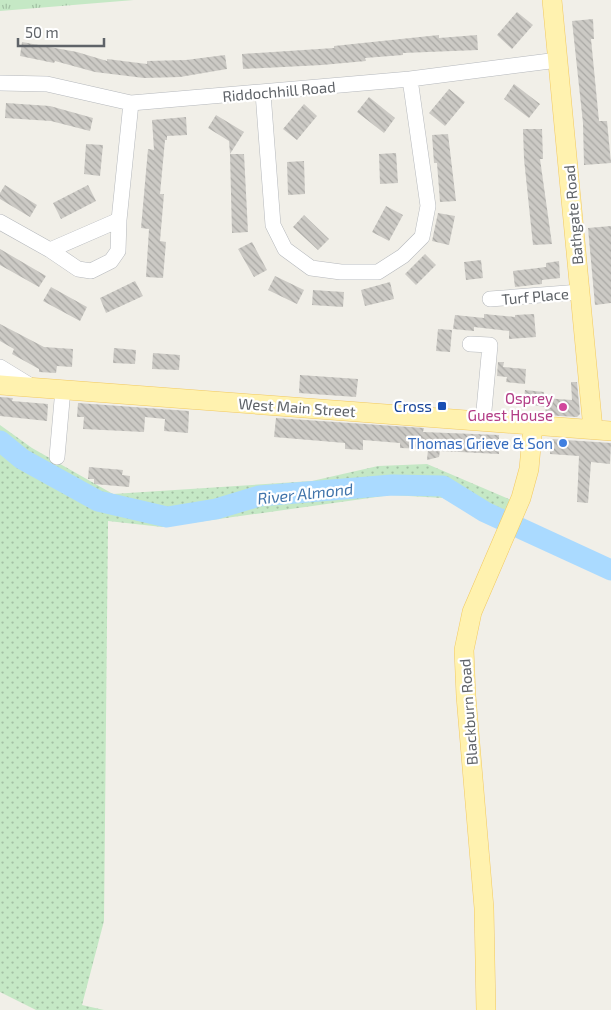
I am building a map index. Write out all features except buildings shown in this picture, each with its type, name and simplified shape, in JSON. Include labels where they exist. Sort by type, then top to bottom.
[{"type":"main road","name":"Bathgate Road","points":[[552,0],[580,292],[602,430]]},
{"type":"main road","name":"West Main Street","points":[[0,384],[602,430]]},
{"type":"main road","name":"Blackburn Road","points":[[486,1010],[484,908],[466,696],[464,650],[472,612],[521,498],[529,469],[533,425]]},
{"type":"street","name":"Riddochhill Road","points":[[0,83],[47,84],[131,103],[410,79],[558,60]]},
{"type":"street","points":[[263,93],[273,225],[285,249],[311,268],[341,272],[378,272],[403,256],[422,237],[428,206],[410,79]]},
{"type":"street","points":[[0,222],[50,250],[78,269],[91,271],[112,261],[118,251],[119,220],[131,103]]},
{"type":"street","points":[[50,250],[119,220]]},
{"type":"street","name":"Turf Place","points":[[490,300],[580,292]]},
{"type":"street","points":[[470,344],[490,345],[483,421]]},
{"type":"street","points":[[0,367],[31,386]]},
{"type":"street","points":[[57,457],[63,389]]},
{"type":"green space","points":[[0,0],[134,0],[0,11]]},
{"type":"green space","points":[[0,425],[32,448],[113,494],[312,481],[378,466],[427,464],[511,500],[495,527],[443,498],[391,495],[162,527],[108,521],[104,921],[82,1005],[104,1010],[36,1010],[0,992]]},
{"type":"waterway","name":"River Almond","points":[[0,441],[22,459],[98,501],[167,517],[216,509],[259,496],[392,485],[443,486],[485,512],[611,570]]},
{"type":"place","name":"Cross","points":[[442,406]]},
{"type":"place","name":"Osprey Guest House","points":[[563,407]]},
{"type":"place","name":"Thomas Grieve & Son","points":[[563,443]]}]
